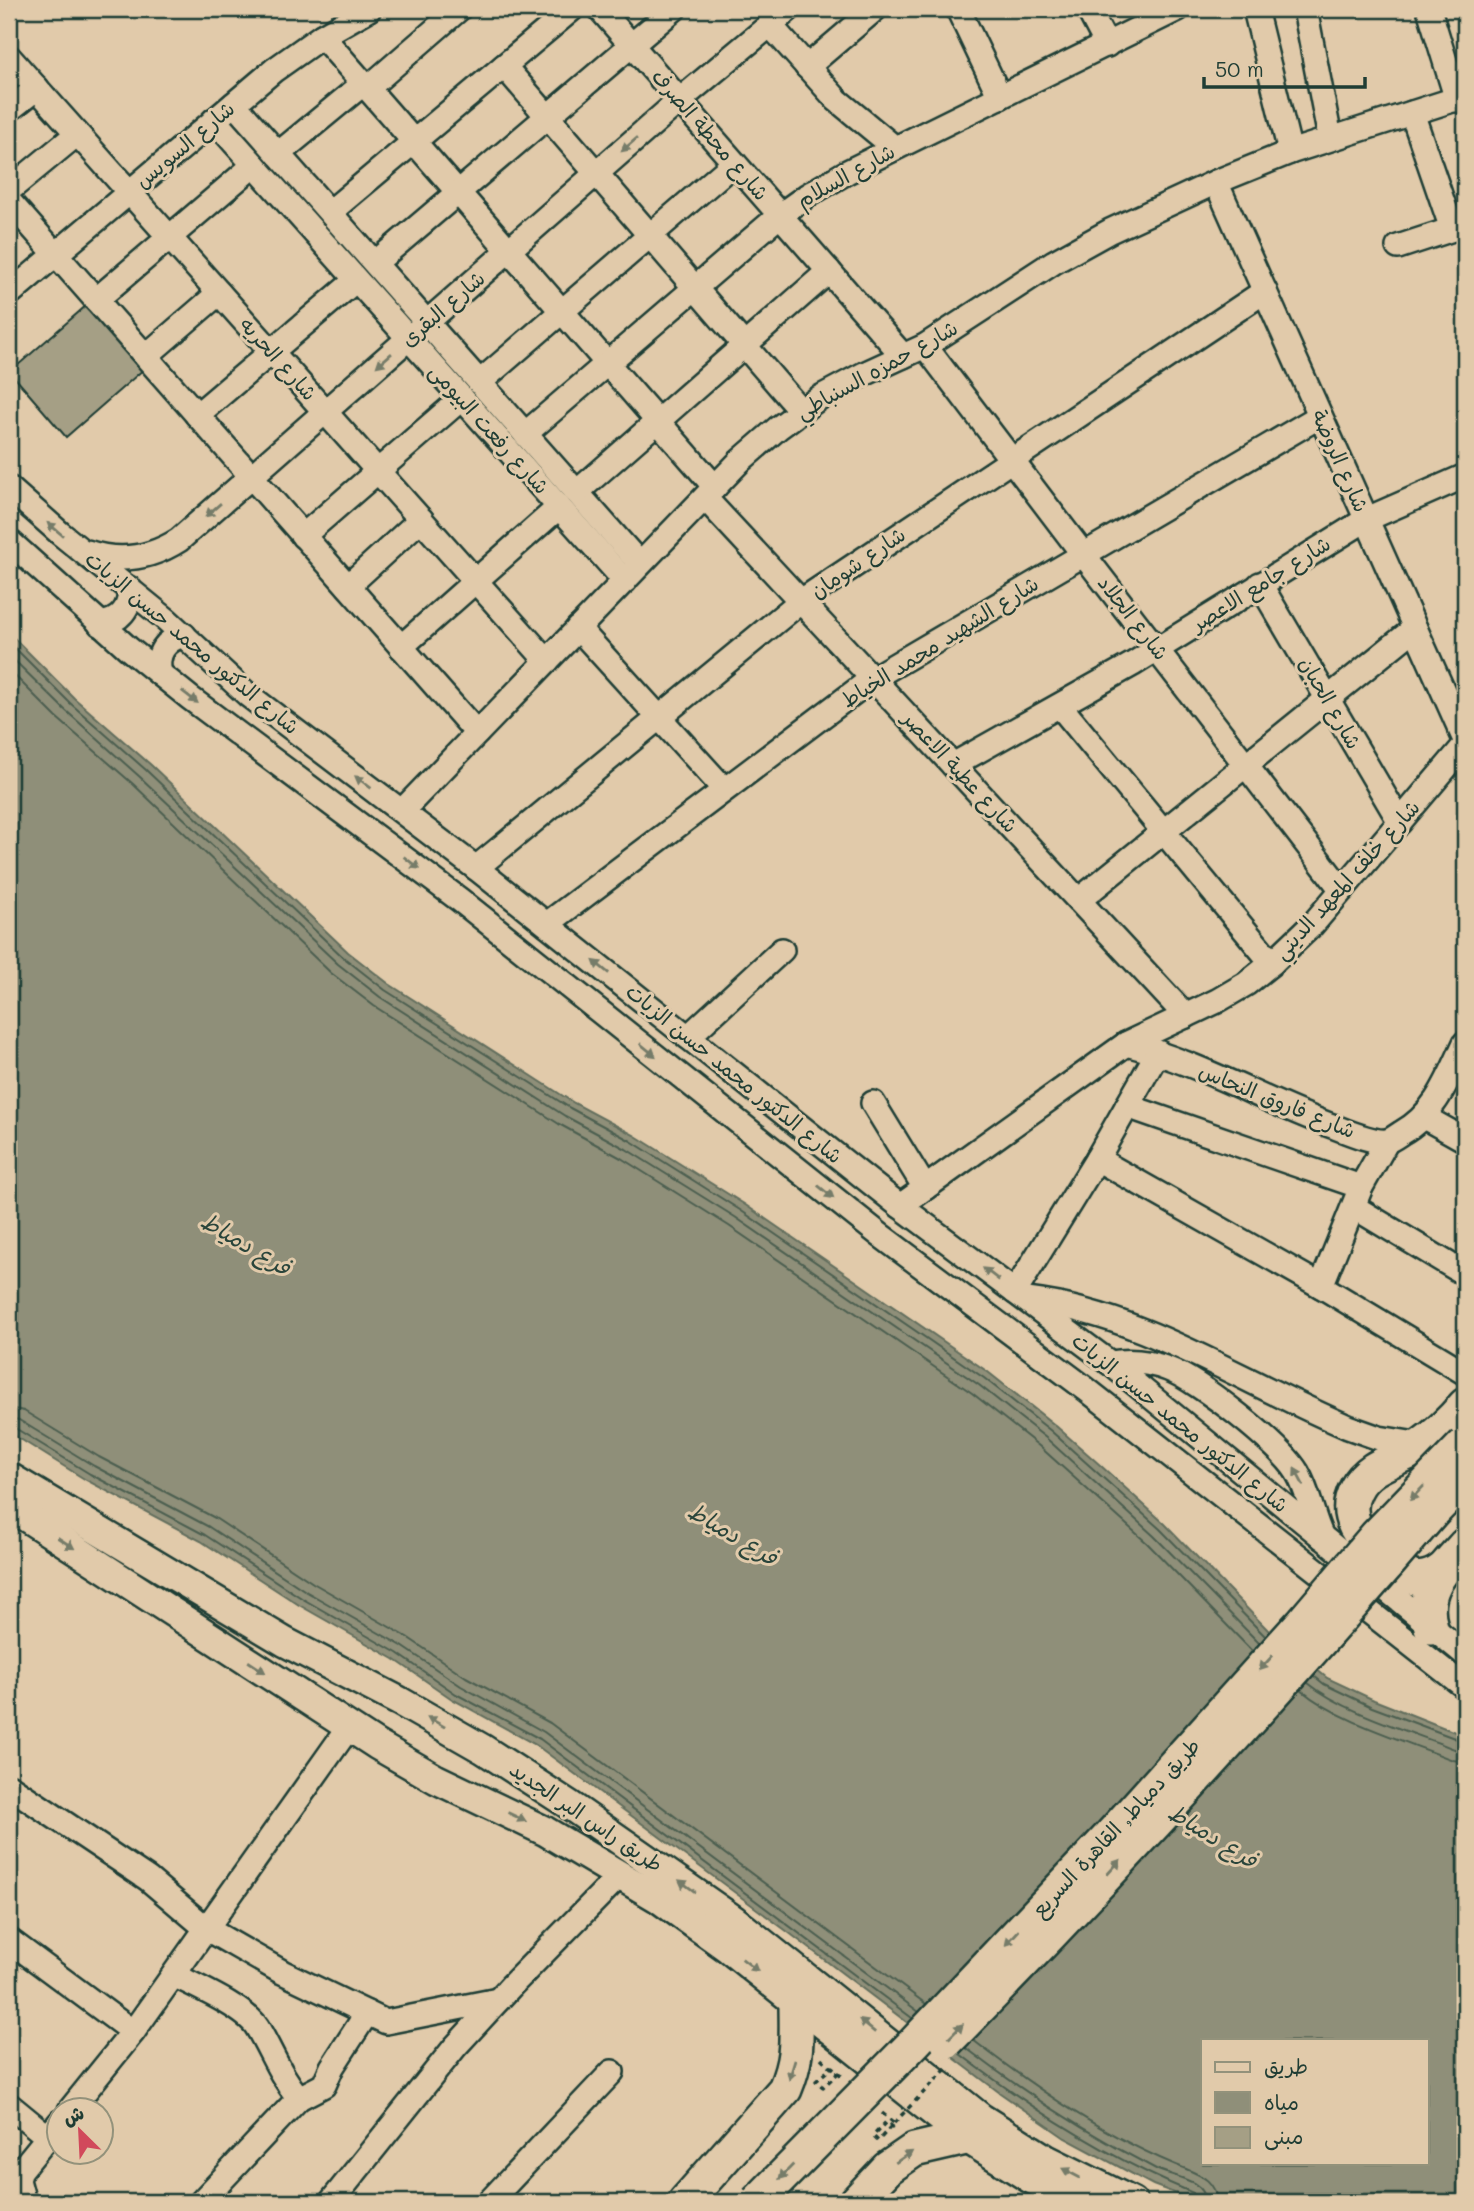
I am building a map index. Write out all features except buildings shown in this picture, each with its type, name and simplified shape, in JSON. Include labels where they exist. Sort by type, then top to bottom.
[{"type":"highway","points":[[1442,1570],[1426,1578],[1402,1574],[1363,1541],[1353,1522],[1352,1500],[1361,1480],[1378,1467],[1422,1445],[1465,1405]]},
{"type":"highway","name":"طريق دمياط, القاهرة السريع","points":[[757,2202],[933,2023],[1169,1773],[1376,1536],[1465,1444]]},
{"type":"highway","name":"طريق دمياط, القاهرة السريع","points":[[788,2202],[881,2115],[1197,1780],[1465,1479]]},
{"type":"highway","points":[[1431,1628],[1429,1598],[1434,1583],[1465,1545]]},
{"type":"highway","points":[[685,2202],[785,2089],[797,2048],[796,2002]]},
{"type":"highway","points":[[856,2202],[888,2168],[914,2150],[966,2138]]},
{"type":"main road","name":"طريق راس البر الجديد","points":[[9,1478],[285,1642],[390,1696],[483,1749],[693,1890],[813,1982],[981,2118],[1046,2159],[1133,2202]]},
{"type":"main road","name":"طريق راس البر الجديد","points":[[9,1506],[406,1763],[545,1831],[621,1874],[694,1922],[966,2138],[1031,2179],[1078,2202]]},
{"type":"main road","points":[[467,1793],[456,1776],[458,1765],[464,1756],[483,1749]]},
{"type":"street","name":"شارع السويس","points":[[9,294],[282,64],[322,36],[369,9]]},
{"type":"street","points":[[278,154],[459,9]]},
{"type":"street","points":[[330,212],[572,9]]},
{"type":"street","name":"شارع محطة الصرف","points":[[600,9],[903,356]]},
{"type":"street","points":[[375,263],[674,9]]},
{"type":"street","name":"شارع البقرى","points":[[78,548],[115,558],[144,556],[163,550],[179,540],[596,173],[789,9]]},
{"type":"street","points":[[807,67],[876,9]]},
{"type":"street","points":[[958,9],[1000,97]]},
{"type":"street","points":[[1088,9],[1107,45]]},
{"type":"street","name":"شارع السلام","points":[[525,434],[780,215],[827,183],[1178,9]]},
{"type":"street","points":[[1255,9],[1290,152]]},
{"type":"street","points":[[1305,9],[1330,138]]},
{"type":"street","points":[[1429,9],[1461,98]]},
{"type":"street","points":[[770,25],[847,109],[895,148]]},
{"type":"street","name":"شارع عطية الاعصر","points":[[322,36],[658,421],[710,492],[801,601],[1186,1016]]},
{"type":"street","name":"شارع الحريه","points":[[9,57],[547,660]]},
{"type":"street","points":[[504,66],[801,411]]},
{"type":"street","points":[[9,110],[37,88]]},
{"type":"street","name":"شارع حمزه السنباطي","points":[[401,811],[710,492],[759,444],[801,411],[841,386],[925,346],[1082,247],[1139,217],[1290,152],[1461,98]]},
{"type":"street","name":"شارع رفعت البيومى","points":[[234,104],[525,434],[568,500]]},
{"type":"street","points":[[1398,247],[1459,227],[1412,113]]},
{"type":"street","name":"شارع رفعت البيومى","points":[[214,120],[462,398],[568,500],[633,572]]},
{"type":"street","points":[[9,190],[78,134]]},
{"type":"street","points":[[480,382],[734,163]]},
{"type":"street","points":[[96,300],[254,165]]},
{"type":"street","name":"شارع الروضة","points":[[1216,182],[1465,743]]},
{"type":"street","points":[[9,201],[477,733]]},
{"type":"street","points":[[401,647],[829,271]]},
{"type":"street","points":[[197,415],[356,280]]},
{"type":"street","name":"شارع شومان","points":[[476,868],[801,601],[1265,291]]},
{"type":"street","points":[[146,356],[219,293]]},
{"type":"street","name":"شارع الجلاد","points":[[925,346],[1342,890]]},
{"type":"street","points":[[303,536],[462,398]]},
{"type":"street","name":"شارع الشهيد محمد الخياط","points":[[547,924],[873,678],[1320,416]]},
{"type":"street","name":"شارع جامع الاعصر","points":[[953,765],[1157,649],[1367,519],[1465,477]]},
{"type":"street","name":"شارع الدكتور محمد حسن الزيات","points":[[9,488],[184,635],[248,695],[476,868],[900,1206],[1110,1363],[1465,1654]]},
{"type":"street","points":[[348,586],[421,519]]},
{"type":"street","name":"شارع الدكتور محمد حسن الزيات","points":[[9,541],[100,624],[160,674],[451,893],[880,1235],[1086,1389],[1465,1687]]},
{"type":"street","name":"شارع الحبان","points":[[1260,584],[1400,822]]},
{"type":"street","points":[[100,624],[112,621],[123,613],[129,601],[129,588]]},
{"type":"street","points":[[578,628],[724,789]]},
{"type":"street","points":[[1079,900],[1415,628]]},
{"type":"street","points":[[160,674],[158,661],[163,649],[172,639],[184,635]]},
{"type":"street","points":[[1060,706],[1272,963]]},
{"type":"street","name":"شارع خلف المعهد الديني","points":[[900,1206],[1126,1044],[1232,993],[1272,963],[1300,937],[1342,890],[1465,743]]},
{"type":"street","points":[[688,1037],[782,950]]},
{"type":"street","points":[[1321,1286],[1357,1197],[1387,1141],[1424,1117],[1442,1093],[1465,1043]]},
{"type":"street","name":"شارع فاروق النحاس","points":[[1126,1044],[1158,1052],[1320,1122],[1358,1135],[1387,1141]]},
{"type":"street","points":[[1158,1052],[1019,1296],[1073,1307],[1120,1321],[1348,1427],[1379,1438],[1422,1445]]},
{"type":"street","points":[[873,1104],[925,1188]]},
{"type":"street","points":[[1127,1106],[1357,1197],[1465,1274]]},
{"type":"street","points":[[1424,1117],[1465,1140]]},
{"type":"street","points":[[1097,1159],[1321,1286],[1465,1373]]},
{"type":"street","points":[[1110,1363],[1140,1362],[1176,1372],[1195,1383],[1272,1443],[1301,1480],[1324,1540]]},
{"type":"street","points":[[81,2096],[133,2032],[349,1727]]},
{"type":"street","points":[[9,1786],[148,1879],[207,1928],[282,1972],[386,2022],[498,2000]]},
{"type":"street","points":[[331,2202],[455,2047],[621,1874]]},
{"type":"street","points":[[9,1940],[133,2032]]},
{"type":"street","points":[[174,1975],[224,2001],[256,2025],[286,2082],[299,2098]]},
{"type":"street","points":[[201,2202],[299,2098],[324,2085],[332,2067],[367,2013]]},
{"type":"street","points":[[489,2202],[612,2073]]},
{"type":"street","points":[[9,2105],[46,2126]]},
{"type":"street","points":[[24,2202],[18,2179],[21,2170],[46,2140]]},
{"type":"path","points":[[832,2067],[816,2081],[822,2087],[837,2074]]},
{"type":"path","points":[[881,2115],[894,2123],[878,2141],[873,2136],[881,2115]]},
{"type":"water","name":"فرع دمياط","points":[[9,633],[74,698],[151,765],[348,952],[389,984],[574,1103],[634,1135],[744,1204],[988,1372],[1100,1465],[1165,1524],[1268,1630],[1327,1678],[1465,1736],[1465,2202],[1198,2202],[1153,2185],[1065,2138],[1000,2093],[536,1745],[452,1699],[394,1659],[299,1605],[201,1541],[86,1480],[9,1432]]}]
